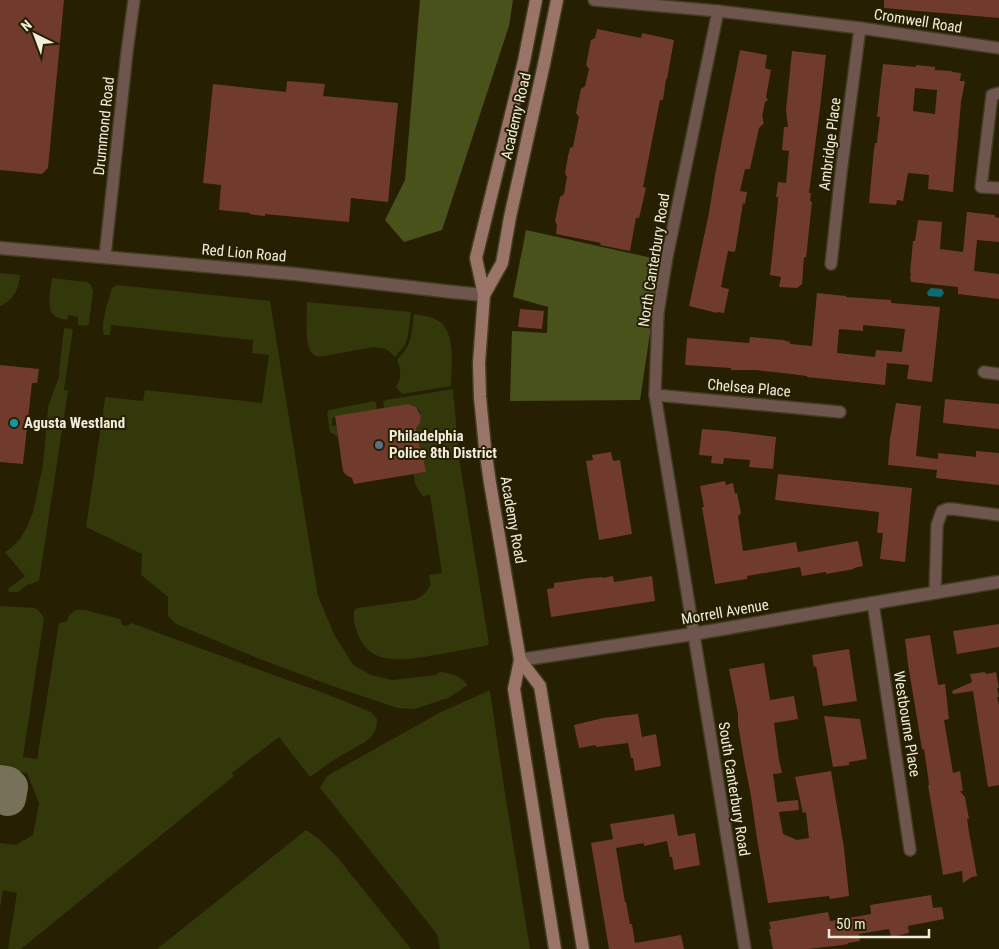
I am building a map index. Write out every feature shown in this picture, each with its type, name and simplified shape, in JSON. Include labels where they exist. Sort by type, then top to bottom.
[{"type":"main road","name":"Academy Road","points":[[536,0],[524,61],[476,258],[484,294],[479,363],[485,448],[520,660],[514,689],[555,949]]},
{"type":"main road","name":"Academy Road","points":[[484,294],[502,263],[510,217],[557,0]]},
{"type":"main road","name":"Academy Road","points":[[520,660],[540,686],[583,949]]},
{"type":"street","name":"Drummond Road","points":[[105,256],[134,0]]},
{"type":"street","name":"Cromwell Road","points":[[594,0],[718,11],[860,28],[999,48]]},
{"type":"street","name":"North Canterbury Road","points":[[693,634],[655,395],[658,313],[667,256],[718,11]]},
{"type":"street","name":"Ambridge Place","points":[[831,264],[860,28]]},
{"type":"street","points":[[999,93],[992,95],[981,187],[999,188]]},
{"type":"street","name":"Red Lion Road","points":[[0,248],[295,274],[484,294]]},
{"type":"street","points":[[984,372],[999,374]]},
{"type":"street","name":"Chelsea Place","points":[[655,395],[840,412]]},
{"type":"street","points":[[935,593],[937,525],[942,511],[947,508],[953,508],[999,515]]},
{"type":"street","name":"Morrell Avenue","points":[[520,660],[693,634],[999,582]]},
{"type":"street","name":"Westbourne Place","points":[[873,603],[910,850]]},
{"type":"street","name":"South Canterbury Road","points":[[693,634],[745,949]]},
{"type":"green space","points":[[420,0],[513,0],[509,26],[442,230],[404,242],[385,220],[405,180]]},
{"type":"green space","points":[[526,230],[661,260],[640,400],[510,401],[512,331],[547,333],[548,307],[513,297]]},
{"type":"green space","points":[[0,273],[20,275],[12,298],[0,306]]},
{"type":"green space","points":[[52,278],[87,282],[91,285],[93,292],[89,323],[86,326],[78,325],[78,317],[68,315],[67,320],[53,315],[50,301]]},
{"type":"green space","points":[[117,285],[270,301],[318,596],[334,634],[353,665],[371,675],[392,680],[436,675],[440,672],[456,676],[468,685],[450,697],[415,709],[397,708],[257,658],[176,624],[168,616],[168,597],[141,575],[142,554],[86,527],[106,397],[143,401],[145,390],[262,403],[269,355],[252,353],[253,340],[111,325],[110,335],[104,335],[105,312],[112,288]]},
{"type":"green space","points":[[307,302],[411,312],[405,345],[395,357],[386,349],[373,347],[316,356],[310,350],[308,344]]},
{"type":"green space","points":[[414,314],[437,320],[448,332],[452,350],[451,386],[402,394],[396,387],[400,373],[397,360],[409,344]]},
{"type":"green space","points":[[64,328],[73,329],[64,390],[68,391],[39,581],[27,585],[18,592],[9,592],[8,589],[25,576],[5,552],[20,539],[33,512],[43,465],[48,407],[60,374]]},
{"type":"green space","points":[[453,389],[459,458],[489,644],[414,658],[392,659],[382,657],[365,647],[359,637],[355,624],[354,611],[357,608],[414,600],[428,590],[430,583],[429,575],[442,573],[430,495],[423,496],[416,486],[414,477],[414,474],[426,472],[416,427],[420,420],[420,412],[417,408],[409,405],[384,408],[383,402]]},
{"type":"green space","points":[[374,401],[377,410],[334,417],[332,419],[332,426],[336,425],[338,437],[330,432],[327,413],[329,410]]},
{"type":"green space","points":[[0,606],[35,608],[44,618],[23,757],[37,759],[59,623],[66,622],[75,610],[85,610],[120,619],[122,625],[127,626],[131,623],[329,695],[371,712],[377,719],[376,729],[365,742],[332,761],[310,777],[279,737],[232,773],[234,776],[21,949],[8,949],[17,893],[3,890],[0,908],[0,843],[16,845],[33,835],[39,803],[27,773],[0,769]]},
{"type":"green space","points":[[490,691],[530,949],[440,949],[437,934],[320,788],[327,776],[441,712]]},
{"type":"green space","points":[[306,830],[318,838],[338,858],[411,949],[157,949]]},
{"type":"water","points":[[931,288],[942,289],[944,293],[941,297],[928,296],[927,292]]},
{"type":"building","points":[[0,0],[64,0],[48,168],[42,174],[0,170]]},
{"type":"building","points":[[884,0],[999,0],[999,18],[884,8]]},
{"type":"building","points":[[597,29],[641,38],[642,33],[674,40],[663,100],[660,100],[643,187],[646,188],[639,218],[636,218],[630,251],[556,234],[557,225],[555,221],[560,197],[564,194],[568,156],[570,148],[573,147],[579,117],[576,113],[581,89],[585,86],[589,69],[586,65],[591,40],[595,38]]},
{"type":"building","points":[[740,50],[767,55],[765,68],[771,70],[766,97],[768,100],[765,102],[762,117],[764,123],[759,128],[750,169],[745,169],[740,191],[747,192],[745,204],[743,203],[735,252],[728,251],[721,287],[729,289],[724,313],[717,313],[689,306]]},
{"type":"building","points":[[792,51],[826,55],[809,193],[811,193],[810,201],[812,202],[806,258],[804,257],[802,284],[797,288],[779,287],[781,277],[770,275],[778,201],[778,197],[776,197],[778,182],[786,183],[789,151],[782,150],[784,127],[788,127],[786,110]]},
{"type":"building","points":[[883,64],[935,67],[935,70],[961,73],[960,81],[965,81],[961,102],[953,192],[928,189],[929,175],[908,173],[903,201],[897,200],[896,205],[869,203],[874,149],[875,143],[877,143],[880,117],[877,117]],"holes":[[[915,88],[937,90],[935,114],[913,111]]]},
{"type":"building","points":[[287,81],[325,84],[323,96],[398,103],[388,202],[351,198],[349,222],[265,214],[265,216],[219,210],[221,185],[203,183],[213,84],[286,92]]},
{"type":"building","points":[[967,212],[995,215],[995,217],[999,218],[999,242],[977,240],[974,271],[999,274],[999,299],[958,294],[958,287],[911,282],[913,241],[915,241],[918,220],[942,222],[940,249],[963,252]]},
{"type":"building","points":[[817,293],[891,300],[891,303],[940,307],[932,382],[907,379],[909,365],[887,363],[885,385],[756,370],[731,370],[731,368],[685,365],[687,338],[749,343],[750,337],[783,340],[790,342],[790,344],[812,346]],"holes":[[[863,325],[905,329],[902,352],[876,350],[875,357],[837,353],[839,329],[863,331]]]},
{"type":"building","points":[[520,309],[544,311],[542,329],[518,327]]},
{"type":"building","name":"Agusta Westland","points":[[0,365],[39,369],[37,383],[32,383],[23,464],[0,462]]},
{"type":"building","points":[[945,399],[999,404],[999,429],[943,423]]},
{"type":"building","points":[[896,403],[921,406],[916,456],[938,459],[938,453],[976,457],[976,451],[999,453],[999,485],[936,478],[937,470],[888,465]]},
{"type":"building","name":"Philadelphia Police 8th District","points":[[408,404],[416,407],[421,416],[420,423],[416,428],[426,472],[354,484],[352,478],[343,471],[335,416]]},
{"type":"building","points":[[702,429],[776,437],[773,469],[749,467],[750,460],[724,458],[723,464],[711,463],[712,456],[699,455]]},
{"type":"building","points":[[611,452],[613,461],[620,460],[632,534],[599,540],[586,461],[593,460],[592,455]]},
{"type":"building","points":[[778,474],[912,488],[905,562],[880,559],[883,533],[877,533],[879,512],[775,500]]},
{"type":"building","points":[[725,481],[726,485],[733,483],[735,494],[737,493],[741,513],[738,516],[743,551],[796,542],[798,552],[858,541],[863,566],[826,574],[826,572],[802,576],[800,567],[747,576],[747,579],[715,584],[700,486]]},
{"type":"building","points":[[613,576],[614,582],[652,576],[655,601],[551,617],[547,589],[554,588],[554,583]]},
{"type":"building","points":[[999,624],[999,647],[957,654],[953,631]]},
{"type":"building","points":[[930,635],[938,685],[945,684],[949,719],[944,720],[953,773],[960,771],[963,791],[960,791],[965,797],[977,876],[963,883],[962,871],[943,875],[924,749],[922,749],[908,664],[905,639]]},
{"type":"building","points":[[849,649],[857,701],[823,706],[816,666],[814,667],[812,655]]},
{"type":"building","points":[[764,663],[770,700],[794,696],[798,719],[774,723],[782,773],[773,774],[777,802],[798,800],[799,810],[779,812],[783,834],[797,840],[809,838],[806,812],[803,813],[795,777],[831,771],[844,848],[849,896],[830,899],[829,896],[768,903],[729,669]]},
{"type":"building","points":[[985,672],[986,674],[996,672],[999,688],[997,688],[999,697],[997,697],[999,705],[999,785],[988,787],[973,691],[953,694],[952,691],[972,682],[970,674]]},
{"type":"building","points":[[638,714],[642,737],[656,734],[661,766],[635,771],[628,743],[579,748],[574,725],[603,718]]},
{"type":"building","points":[[824,716],[860,719],[867,759],[849,762],[849,765],[833,767]]},
{"type":"building","points":[[674,814],[678,836],[695,833],[700,865],[674,870],[667,841],[644,846],[644,843],[616,848],[625,902],[630,924],[632,924],[635,943],[681,935],[684,949],[609,949],[591,843],[613,839],[610,824]]},
{"type":"building","points":[[931,895],[933,908],[942,907],[944,919],[908,926],[909,933],[891,937],[889,929],[859,934],[860,941],[843,945],[808,949],[773,949],[769,922],[828,912],[830,921],[871,914],[870,905]]},
{"type":"taxiway","points":[[0,783],[7,784],[10,787],[8,798]]},
{"type":"place","name":"Agusta Westland","points":[[14,423]]},
{"type":"place","name":"Philadelphia Police 8th District","points":[[379,445]]}]
